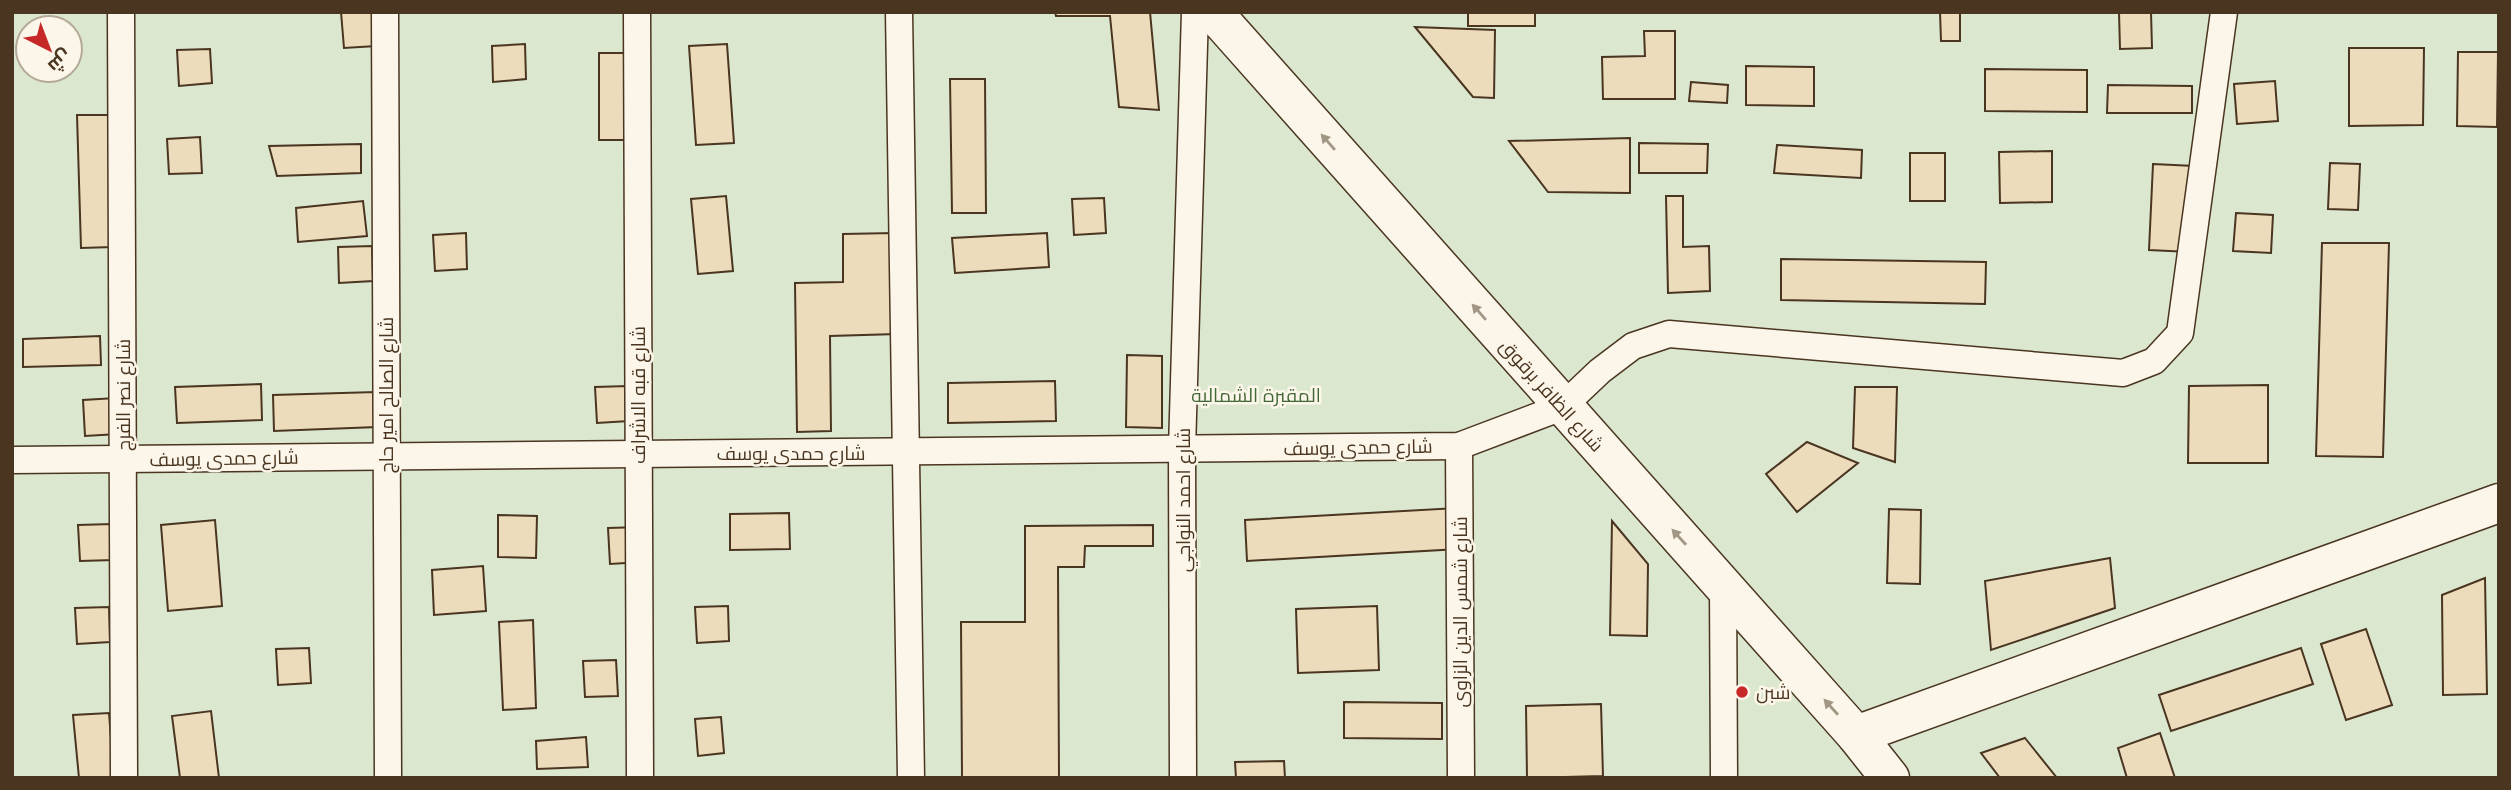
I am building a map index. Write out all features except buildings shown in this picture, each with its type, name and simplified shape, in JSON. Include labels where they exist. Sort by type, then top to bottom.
[{"type":"main road","name":"شارع الظافر برقوق","points":[[1213,12],[1856,735],[1890,778]]},
{"type":"main road","points":[[1856,735],[2499,503]]},
{"type":"lane","name":"شارع نصر الفرج","points":[[121,12],[124,778]]},
{"type":"lane","name":"شارع الصالح امير حاج","points":[[385,12],[388,778]]},
{"type":"lane","name":"شارع قبه الاشراف","points":[[637,12],[640,778]]},
{"type":"lane","points":[[899,12],[911,778]]},
{"type":"lane","name":"شارع احمد النواجي","points":[[1183,778],[1182,449],[1195,12]]},
{"type":"lane","points":[[1562,407],[1600,371],[1633,346],[1669,334],[2123,373],[2154,361],[2180,333],[2224,12]]},
{"type":"lane","name":"شارع حمدى يوسف","points":[[12,460],[1459,446],[1562,407]]},
{"type":"lane","name":"شارع شمس الدين الزاوى","points":[[1459,446],[1461,778]]},
{"type":"lane","points":[[1723,587],[1724,778]]},
{"type":"green space","name":"المقبرة الشمالية","points":[[12,12],[2499,12],[2499,778],[12,778]]},
{"type":"place","name":"شبن","points":[[1742,692]]}]
